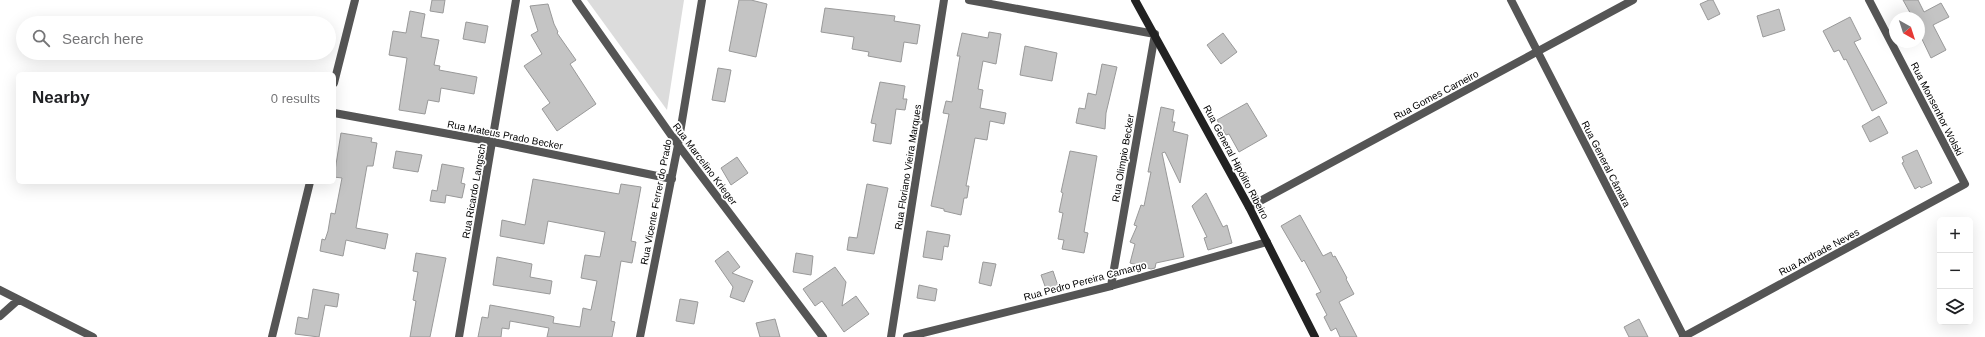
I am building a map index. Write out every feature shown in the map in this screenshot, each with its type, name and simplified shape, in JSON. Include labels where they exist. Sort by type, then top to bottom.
[{"type":"street","points":[[336,75],[355,0]]},
{"type":"street","name":"Rua Ricardo Langsch","points":[[459,337],[516,0]]},
{"type":"street","name":"Rua Marcelino Krieger","points":[[576,0],[678,145],[823,337]]},
{"type":"street","name":"Rua Vicente Ferrer do Prado","points":[[640,337],[672,179],[702,0]]},
{"type":"street","name":"Rua Floriano Vieira Marques","points":[[891,337],[944,0]]},
{"type":"street","points":[[969,0],[1155,34]]},
{"type":"street","name":"Rua General Hipólito Ribeiro","points":[[1135,0],[1249,206],[1315,337]]},
{"type":"street","name":"Rua General Câmara","points":[[1511,0],[1683,337]]},
{"type":"street","name":"Rua Gomes Carneiro","points":[[1249,206],[1633,0]]},
{"type":"street","name":"Rua Monsenhor Wolski","points":[[1869,0],[1965,184]]},
{"type":"street","name":"Rua Olimpio Becker","points":[[1111,286],[1155,34]]},
{"type":"street","name":"Rua Mateus Prado Becker","points":[[336,113],[493,142],[672,179]]},
{"type":"street","points":[[272,337],[310,184]]},
{"type":"street","name":"Rua Andrade Neves","points":[[1683,337],[1965,184]]},
{"type":"street","name":"Rua Pedro Pereira Camargo","points":[[907,337],[1111,286],[1267,242]]},
{"type":"street","points":[[0,290],[93,337]]},
{"type":"street","points":[[0,316],[18,300]]},
{"type":"shaded area","points":[[587,0],[684,0],[667,110]]},
{"type":"building","points":[[432,0],[445,0],[443,13],[430,11]]},
{"type":"building","points":[[739,0],[751,0],[767,4],[756,57],[729,51]]},
{"type":"building","points":[[1713,0],[1720,14],[1708,20],[1700,4]]},
{"type":"building","points":[[1903,0],[1918,0],[1924,12],[1910,12]]},
{"type":"building","points":[[1941,3],[1949,17],[1933,25],[1946,50],[1931,58],[1925,46],[1924,12]]},
{"type":"building","points":[[548,4],[558,32],[557,33],[576,60],[570,64],[596,104],[557,131],[542,109],[550,103],[524,66],[542,54],[531,35],[538,31],[530,6]]},
{"type":"building","points":[[825,8],[895,16],[894,21],[920,25],[917,44],[904,42],[901,62],[868,56],[869,52],[852,49],[854,37],[821,32]]},
{"type":"building","points":[[1779,9],[1785,30],[1763,37],[1757,16]]},
{"type":"building","points":[[410,11],[425,14],[421,37],[439,40],[434,65],[440,66],[439,70],[477,77],[474,94],[441,88],[439,102],[428,100],[425,114],[399,110],[407,58],[389,55],[393,31],[406,33]]},
{"type":"building","points":[[1850,17],[1861,39],[1854,42],[1887,103],[1872,111],[1846,59],[1844,60],[1839,50],[1834,52],[1823,31]]},
{"type":"building","points":[[466,22],[488,26],[485,43],[463,39]]},
{"type":"building","points":[[989,32],[1001,34],[996,64],[983,61],[978,89],[983,90],[980,108],[1006,113],[1004,124],[990,121],[987,140],[975,138],[966,186],[969,186],[967,198],[964,198],[961,215],[931,206],[949,114],[943,113],[946,101],[952,102],[960,56],[957,56],[962,33],[988,38]]},
{"type":"building","points":[[1223,33],[1237,52],[1221,64],[1207,45]]},
{"type":"building","points":[[1025,46],[1057,53],[1052,81],[1020,75]]},
{"type":"building","points":[[1102,64],[1117,67],[1106,113],[1105,129],[1076,123],[1079,108],[1085,109],[1088,93],[1096,95]]},
{"type":"building","points":[[718,68],[731,70],[725,102],[712,100]]},
{"type":"building","points":[[880,82],[905,86],[903,99],[907,99],[905,110],[896,109],[891,144],[873,141],[876,124],[871,123]]},
{"type":"building","points":[[1247,103],[1267,136],[1239,152],[1229,134],[1226,135],[1217,120]]},
{"type":"building","points":[[1161,107],[1174,110],[1172,122],[1175,122],[1173,131],[1188,135],[1180,183],[1165,152],[1162,153],[1184,257],[1156,263],[1155,268],[1151,269],[1130,263],[1135,244],[1130,242],[1137,226],[1134,225],[1141,205],[1144,206],[1151,172],[1148,172]]},
{"type":"building","points":[[1879,116],[1888,133],[1870,142],[1862,126]]},
{"type":"building","points":[[341,133],[372,138],[371,142],[377,143],[373,166],[367,166],[356,228],[388,234],[385,249],[346,240],[343,256],[320,251],[322,239],[325,240],[328,231],[331,213],[335,214],[342,178],[336,177],[336,164]]},
{"type":"building","points":[[1917,150],[1932,183],[1915,189],[1902,163],[1904,162],[1902,157]]},
{"type":"building","points":[[396,151],[422,155],[418,172],[393,168]]},
{"type":"building","points":[[1070,151],[1097,156],[1084,232],[1088,233],[1084,253],[1062,249],[1064,240],[1058,239],[1063,213],[1059,212],[1063,193],[1061,192]]},
{"type":"building","points":[[737,157],[748,173],[731,185],[721,168]]},
{"type":"building","points":[[442,164],[464,168],[461,183],[465,184],[462,198],[446,195],[445,203],[430,201],[432,190],[437,191]]},
{"type":"building","points":[[533,179],[619,194],[621,184],[641,187],[631,241],[636,242],[632,263],[621,261],[611,321],[615,322],[612,337],[547,337],[549,328],[510,321],[509,329],[502,328],[501,337],[478,337],[482,317],[488,318],[490,305],[551,316],[554,317],[553,323],[580,327],[583,308],[591,310],[597,281],[581,278],[585,255],[600,257],[605,232],[548,221],[544,244],[500,236],[502,220],[525,225]]},
{"type":"building","points":[[867,184],[888,188],[874,254],[847,250],[849,237],[857,238]]},
{"type":"building","points":[[1206,193],[1223,227],[1227,225],[1232,243],[1208,250],[1204,238],[1207,237],[1192,206]]},
{"type":"building","points":[[1300,215],[1323,256],[1331,252],[1333,257],[1335,256],[1347,278],[1346,279],[1354,294],[1339,302],[1357,337],[1340,337],[1336,328],[1331,331],[1324,317],[1327,315],[1316,294],[1321,292],[1304,260],[1302,262],[1281,226]]},
{"type":"building","points":[[927,231],[950,235],[948,247],[944,246],[942,260],[923,257]]},
{"type":"building","points":[[728,251],[740,267],[732,273],[753,281],[744,302],[730,297],[733,287],[715,261]]},
{"type":"building","points":[[416,253],[446,258],[430,337],[410,337],[416,301],[413,300],[418,272],[413,271]]},
{"type":"building","points":[[796,253],[813,256],[811,275],[793,272]]},
{"type":"building","points":[[497,257],[532,264],[530,277],[552,281],[550,294],[493,285]]},
{"type":"building","points":[[983,262],[996,264],[991,286],[979,283]]},
{"type":"building","points":[[835,267],[846,282],[842,306],[856,296],[869,314],[844,332],[822,301],[815,306],[803,289]]},
{"type":"building","points":[[1053,271],[1058,286],[1046,289],[1041,275]]},
{"type":"building","points":[[919,285],[937,289],[935,301],[917,298]]},
{"type":"building","points":[[313,289],[339,294],[337,307],[325,305],[319,337],[295,334],[298,317],[308,319]]},
{"type":"building","points":[[680,299],[698,302],[694,324],[676,321]]},
{"type":"building","points":[[775,319],[780,337],[760,337],[756,323]]},
{"type":"building","points":[[1639,319],[1648,337],[1629,337],[1624,327]]}]
